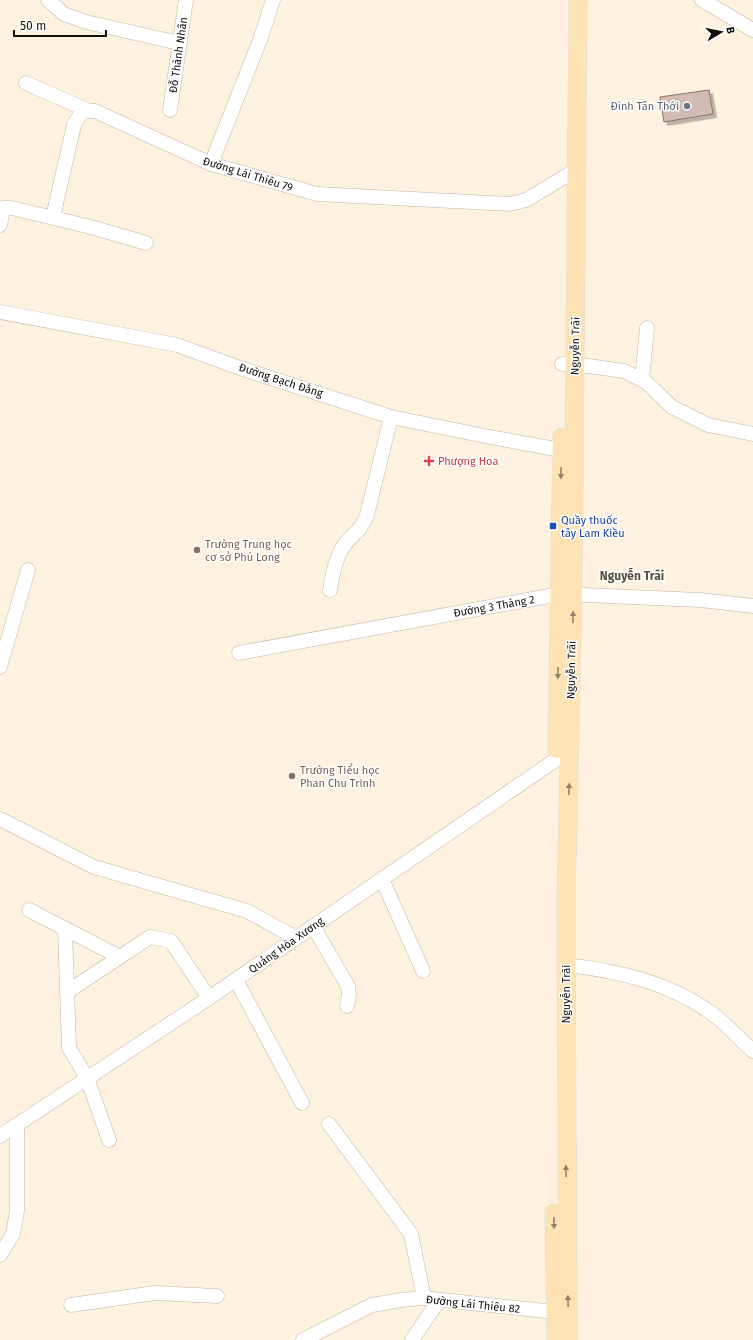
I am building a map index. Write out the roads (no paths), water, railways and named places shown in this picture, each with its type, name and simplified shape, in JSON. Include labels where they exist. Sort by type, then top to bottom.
[{"type":"main road","name":"Nguyễn Trãi","points":[[566,0],[571,173]]},
{"type":"main road","name":"Nguyễn Trãi","points":[[556,1340],[555,1312],[560,1046],[571,173],[578,0]]},
{"type":"main road","name":"Nguyễn Trãi","points":[[566,594],[561,450],[568,364]]},
{"type":"main road","name":"Nguyễn Trãi","points":[[563,754],[566,966],[560,1046],[568,1340]]},
{"type":"street","points":[[48,0],[64,14],[86,22],[179,43]]},
{"type":"street","name":"Đỗ Thành Nhân","points":[[170,110],[186,0]]},
{"type":"street","points":[[211,164],[260,40],[273,0]]},
{"type":"street","points":[[702,0],[753,30]]},
{"type":"street","name":"Đường Lái Thiêu 79","points":[[26,84],[87,110],[95,111],[211,164],[317,194],[510,204],[526,200],[571,173]]},
{"type":"street","points":[[53,217],[74,125],[80,114],[87,110]]},
{"type":"street","points":[[0,225],[3,208],[12,208],[53,217],[146,243]]},
{"type":"street","name":"Đường Bạch Đằng","points":[[0,312],[177,345],[240,368],[392,417],[561,450]]},
{"type":"street","points":[[642,380],[647,328]]},
{"type":"street","points":[[568,364],[624,371],[642,380],[672,407],[708,425],[753,434]]},
{"type":"street","points":[[330,590],[340,552],[362,527],[367,515],[392,417]]},
{"type":"street","points":[[0,667],[28,570]]},
{"type":"street","name":"Đường 3 Tháng 2","points":[[239,654],[566,594],[701,600],[753,606]]},
{"type":"street","name":"Quảng Hòa Xương","points":[[0,1136],[236,980],[563,754]]},
{"type":"street","points":[[0,819],[94,867],[248,911],[296,938]]},
{"type":"street","points":[[382,879],[424,970]]},
{"type":"street","points":[[28,910],[120,957]]},
{"type":"street","points":[[313,926],[348,986],[349,995],[347,1006]]},
{"type":"street","points":[[65,929],[69,1048],[88,1078],[109,1140]]},
{"type":"street","points":[[67,992],[150,937],[171,941],[209,998]]},
{"type":"street","points":[[566,966],[615,972],[668,989],[708,1010],[753,1050]]},
{"type":"street","points":[[236,980],[302,1103]]},
{"type":"street","points":[[329,1124],[411,1234],[424,1298]]},
{"type":"street","points":[[0,1256],[13,1234],[17,1211],[17,1125]]},
{"type":"street","points":[[71,1305],[155,1293],[217,1296]]},
{"type":"street","name":"Đường Lái Thiêu 82","points":[[303,1340],[372,1305],[401,1300],[424,1298],[555,1312]]},
{"type":"street","points":[[412,1340],[439,1300]]},
{"type":"place","name":"Đình Tân Thới","points":[[687,106]]},
{"type":"place","name":"Phượng Hoa","points":[[429,461]]},
{"type":"place","name":"Quầy thuốc tây Lam Kiều","points":[[553,526]]},
{"type":"place","name":"Trường Trung học cơ sở Phú Long","points":[[197,550]]},
{"type":"place","name":"Trường Tiểu học Phan Chu Trinh","points":[[292,776]]},
{"type":"district","name":"Nguyễn Trãi","points":[[632,576]]}]
